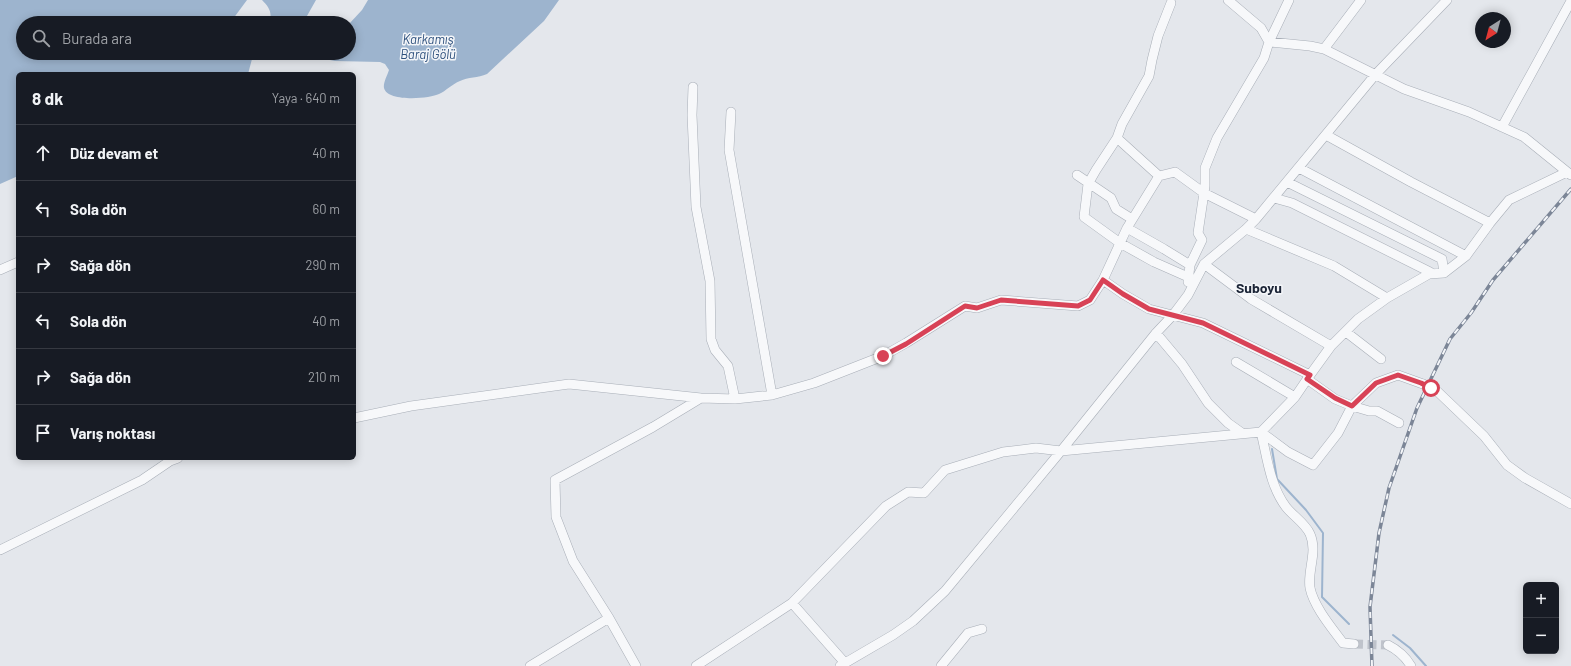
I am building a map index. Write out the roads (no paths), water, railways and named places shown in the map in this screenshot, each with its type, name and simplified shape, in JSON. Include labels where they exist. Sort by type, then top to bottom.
[{"type":"street","points":[[1228,0],[1261,28],[1269,42]]},
{"type":"street","points":[[1188,295],[1188,277],[1190,266],[1202,240],[1198,233],[1204,193],[1205,168],[1217,138],[1264,58],[1269,42],[1289,0]]},
{"type":"street","points":[[1324,49],[1361,0]]},
{"type":"street","points":[[792,603],[842,665],[893,635],[913,621],[933,603],[945,591],[1061,451],[1188,295],[1204,264],[1256,219],[1375,75],[1448,0]]},
{"type":"street","points":[[1502,127],[1571,0]]},
{"type":"street","points":[[1171,3],[1158,36],[1149,76],[1122,124],[1117,138],[1088,184],[1084,217],[1120,243],[1154,262],[1188,277]]},
{"type":"street","points":[[1260,432],[1296,397],[1308,377],[1331,346],[1358,320],[1387,298],[1429,274],[1444,274],[1466,256],[1509,200],[1569,173],[1524,138],[1469,112],[1404,89],[1324,49],[1310,46],[1269,42]]},
{"type":"street","points":[[693,88],[692,115],[696,207],[710,281],[711,340],[715,350],[728,366],[735,399]]},
{"type":"street","points":[[731,112],[729,150],[772,395]]},
{"type":"street","points":[[1326,135],[1411,182],[1490,223]]},
{"type":"street","points":[[1117,138],[1159,176]]},
{"type":"street","points":[[1299,168],[1466,256]]},
{"type":"street","points":[[356,418],[411,406],[569,384],[701,398],[735,399],[772,395],[814,383],[883,356],[906,344],[965,306],[977,308],[1001,300],[1078,306],[1090,300],[1103,280],[1132,219],[1159,176],[1175,172],[1204,193],[1256,219]]},
{"type":"street","points":[[1077,175],[1088,184],[1111,198],[1116,209],[1132,219]]},
{"type":"street","points":[[1287,182],[1442,259],[1444,274]]},
{"type":"street","points":[[1274,198],[1292,203],[1430,272],[1429,274]]},
{"type":"street","points":[[1127,228],[1190,266]]},
{"type":"street","points":[[1246,229],[1334,266],[1387,298]]},
{"type":"street","points":[[0,270],[16,263]]},
{"type":"street","points":[[1204,264],[1251,299],[1331,346]]},
{"type":"street","points":[[1103,280],[1149,309],[1203,323],[1308,377],[1335,398],[1352,406],[1369,411],[1377,410],[1399,423]]},
{"type":"street","points":[[1346,332],[1381,359]]},
{"type":"street","points":[[1156,333],[1182,364],[1208,403],[1228,423],[1242,433]]},
{"type":"street","points":[[1236,362],[1296,397]]},
{"type":"street","points":[[696,666],[792,603],[886,506],[908,492],[924,493],[945,470],[1003,452],[1036,448],[1061,451],[1260,432],[1288,452],[1313,465],[1338,433],[1352,406],[1376,383],[1398,375],[1427,386],[1438,392],[1484,436],[1508,465],[1525,478],[1571,504]]},
{"type":"street","points":[[636,666],[609,618],[573,561],[556,517],[556,480],[653,427],[701,398]]},
{"type":"street","points":[[1260,432],[1275,487],[1286,507],[1310,534],[1313,545],[1310,588],[1314,599],[1331,627],[1343,643],[1354,644]]},
{"type":"street","points":[[0,550],[142,480],[173,460]]},
{"type":"street","points":[[530,666],[609,618]]},
{"type":"street","points":[[941,666],[968,633],[982,629]]},
{"type":"street","points":[[1388,645],[1396,648],[1406,658],[1411,666]]},
{"type":"water","points":[[0,0],[247,0],[235,16],[16,16],[16,60],[252,60],[249,72],[16,72],[16,177],[0,184]]},
{"type":"water","points":[[262,0],[316,0],[307,16],[271,16],[267,5]]},
{"type":"water","name":"Karkamış Baraj Gölü","points":[[368,0],[559,0],[544,21],[487,74],[463,80],[454,84],[442,93],[434,96],[418,98],[392,96],[387,92],[384,86],[389,70],[385,64],[380,62],[330,60],[356,60],[356,16]]},
{"type":"waterway","points":[[1272,449],[1277,479],[1306,510],[1323,533],[1322,597],[1349,624]]},
{"type":"waterway","points":[[1393,635],[1410,648],[1426,666]]},
{"type":"tunnel","points":[[1354,644],[1388,645]]},
{"type":"railway","points":[[1372,666],[1370,607],[1379,533],[1389,488],[1417,408],[1450,339],[1471,313],[1493,280],[1571,189]]},
{"type":"district","name":"Suboyu","points":[[1259,287]]}]
